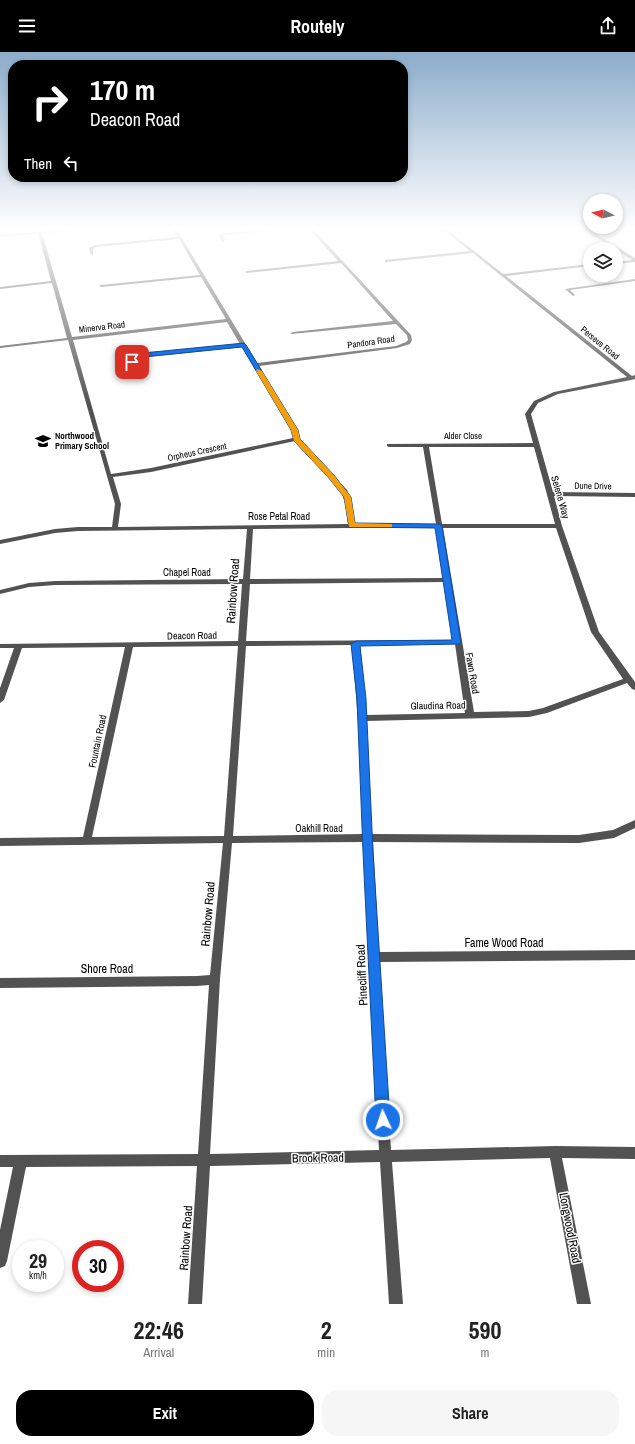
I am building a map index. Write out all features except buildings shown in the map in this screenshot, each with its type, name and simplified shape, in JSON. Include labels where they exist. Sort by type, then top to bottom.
[{"type":"street","points":[[56,288],[118,504],[115,528]]},
{"type":"street","points":[[210,288],[294,430],[296,439],[344,490],[348,497],[351,526]]},
{"type":"street","name":"Pandora Road","points":[[256,365],[403,345],[408,343],[410,337],[366,288]]},
{"type":"street","name":"Perseus Road","points":[[520,288],[633,378]]},
{"type":"street","points":[[571,288],[567,289],[573,295]]},
{"type":"street","name":"Minerva Road","points":[[0,347],[229,320]]},
{"type":"street","points":[[294,333],[397,322]]},
{"type":"street","points":[[133,367],[132,360],[139,356],[244,345]]},
{"type":"street","name":"Selene Way","points":[[633,378],[556,393],[536,402],[528,414],[559,526],[595,632],[628,680],[635,687]]},
{"type":"street","name":"Orpheus Crescent","points":[[109,476],[151,470],[296,439]]},
{"type":"street","name":"Alder Close","points":[[389,445],[536,445]]},
{"type":"street","name":"Fawn Road","points":[[426,445],[470,716]]},
{"type":"street","name":"Dune Drive","points":[[550,494],[635,495]]},
{"type":"street","name":"Rose Petal Road","points":[[0,542],[78,528],[250,526],[559,526]]},
{"type":"street","name":"Rainbow Road","points":[[195,1304],[215,979],[228,840],[250,526]]},
{"type":"street","name":"Chapel Road","points":[[0,592],[29,585],[55,583],[447,580]]},
{"type":"street","name":"Deacon Road","points":[[0,646],[457,642]]},
{"type":"street","name":"Pinecliff Road","points":[[356,644],[363,718],[374,957],[396,1304]]},
{"type":"street","points":[[0,700],[19,646]]},
{"type":"street","name":"Fountain Road","points":[[87,840],[129,646]]},
{"type":"street","name":"Glaudina Road","points":[[363,718],[522,714],[544,711],[628,680]]},
{"type":"street","name":"Oakhill Road","points":[[0,842],[368,838],[579,839],[614,834],[635,824]]},
{"type":"street","name":"Fame Wood Road","points":[[374,957],[635,955]]},
{"type":"street","name":"Shore Road","points":[[0,982],[197,981],[215,979]]},
{"type":"street","name":"Brook Road","points":[[0,1161],[205,1160],[555,1152],[635,1153]]},
{"type":"street","name":"Longwood Road","points":[[555,1152],[584,1304]]},
{"type":"street","points":[[0,1261],[21,1161]]},
{"type":"slow traffic","points":[[259,371],[294,430],[296,439],[344,490],[348,497],[351,526],[389,526]]},
{"type":"place","name":"Northwood Primary School","points":[[43,441]]},
{"type":"route","points":[[132,362],[133,358],[143,355],[244,345],[294,430],[296,439],[344,490],[348,497],[351,526],[439,526],[457,642],[356,644],[362,699],[368,852],[383,1120]]}]
